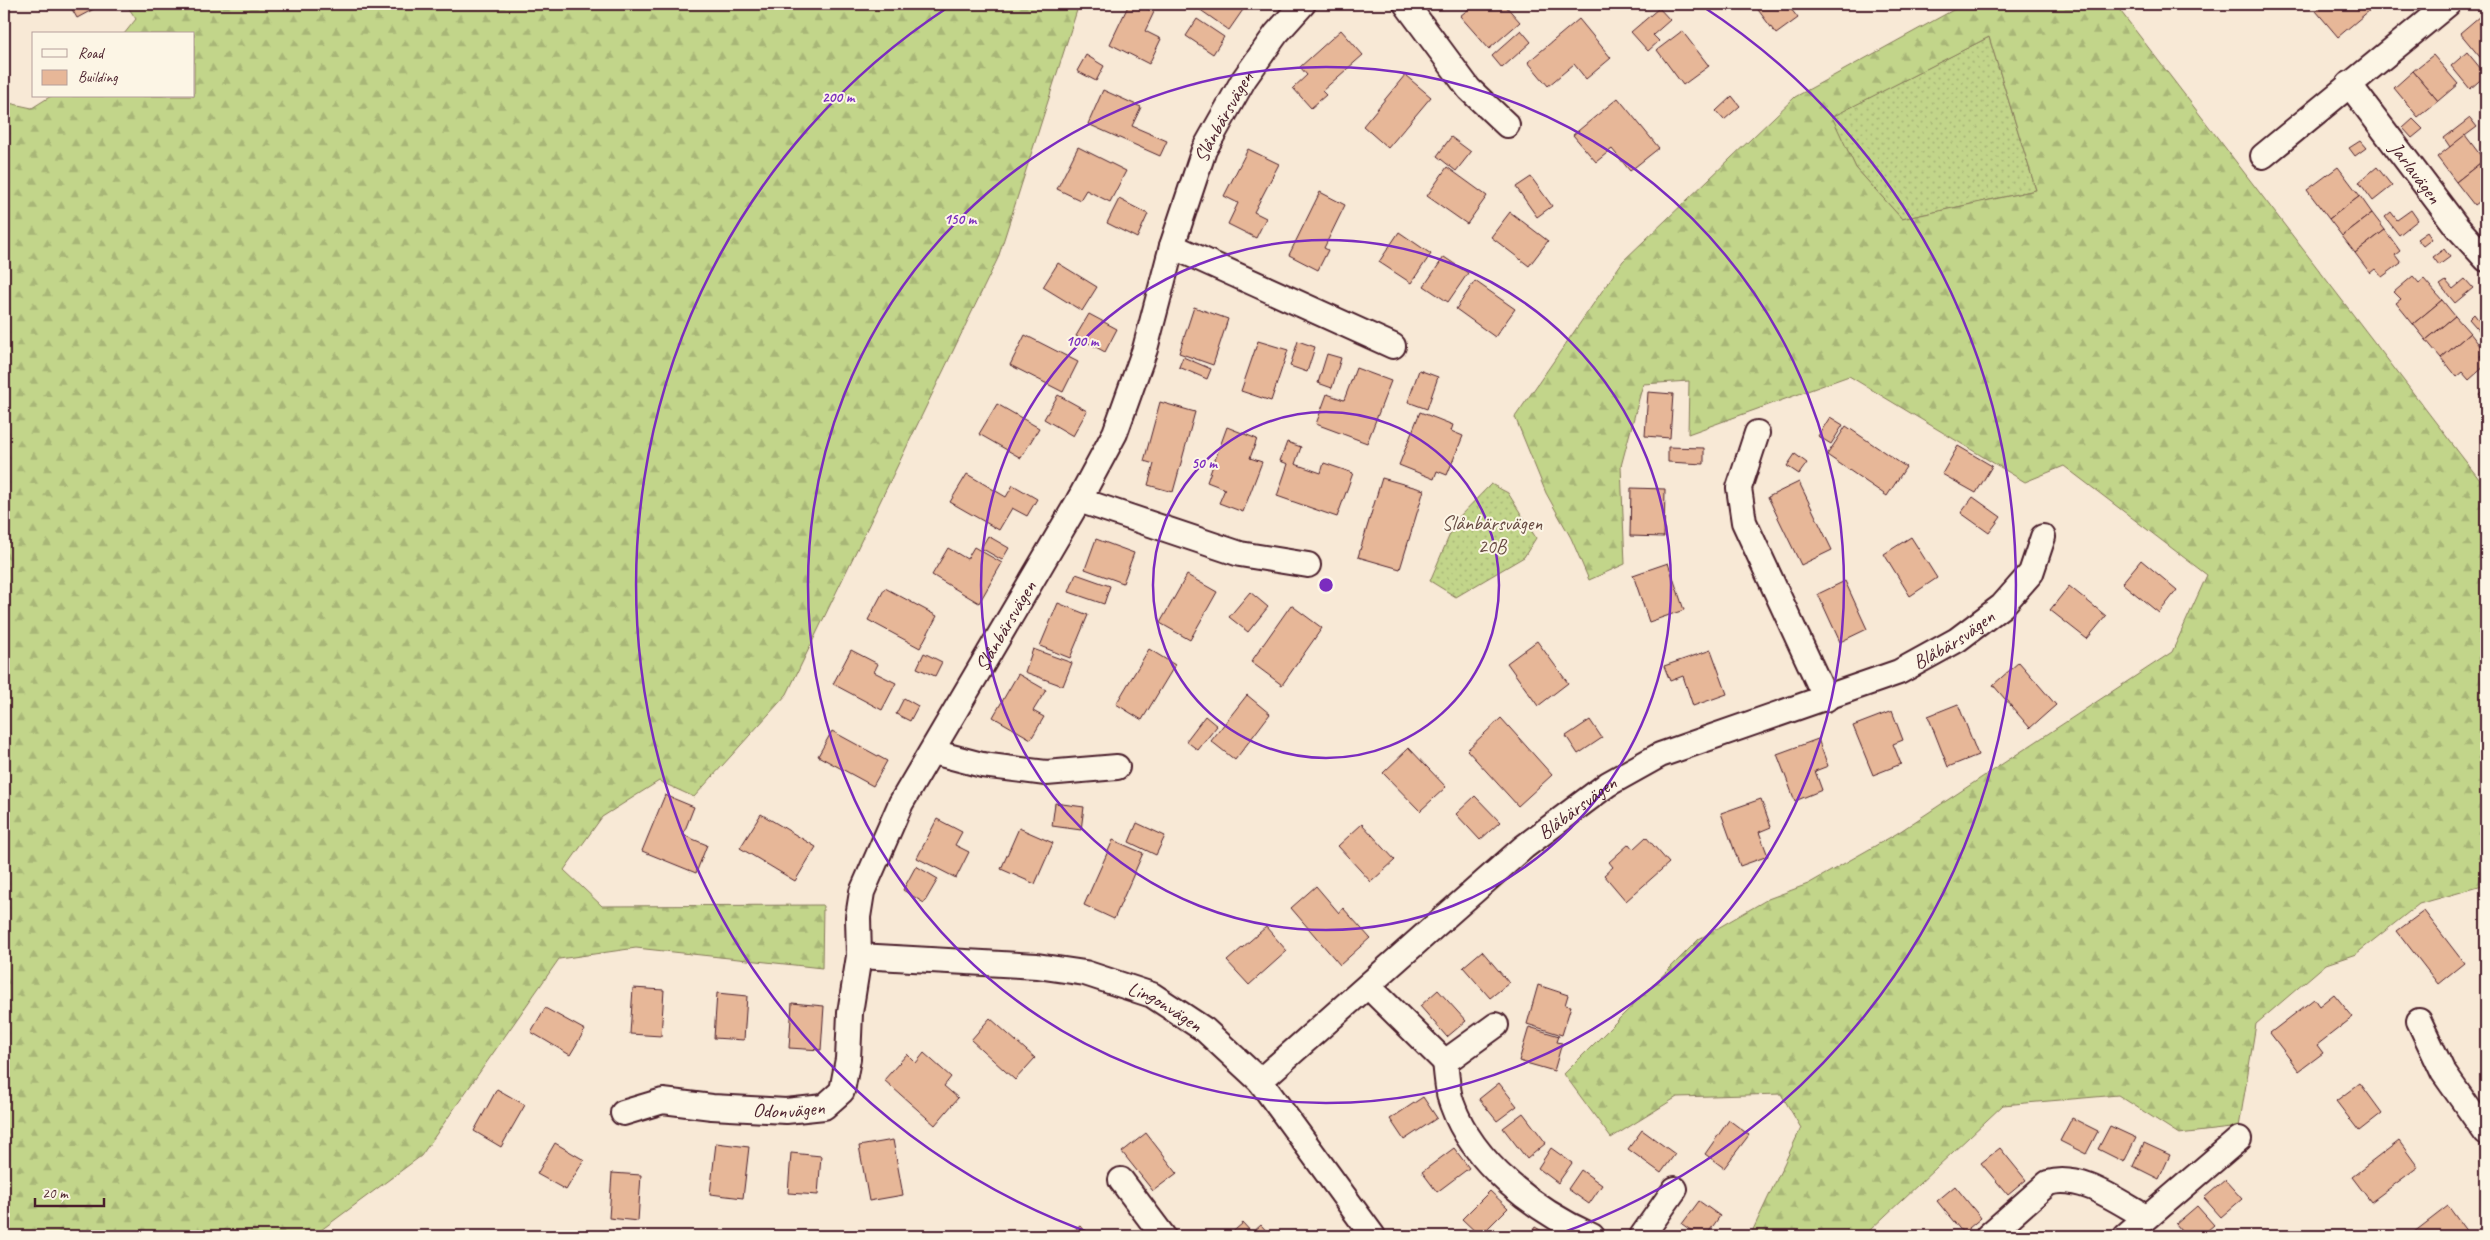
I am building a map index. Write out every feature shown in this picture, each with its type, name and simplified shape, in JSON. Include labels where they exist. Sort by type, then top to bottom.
[{"type":"street","name":"Slånbärsvägen","points":[[859,956],[858,917],[862,892],[901,802],[933,752],[1079,500],[1115,433],[1145,349],[1172,246],[1204,150],[1244,79],[1276,34],[1303,4]]},
{"type":"street","points":[[1406,4],[1469,90],[1507,125]]},
{"type":"street","points":[[2263,156],[2448,4]]},
{"type":"street","name":"Jarlavägen","points":[[2349,84],[2457,227],[2486,259]]},
{"type":"street","points":[[1172,246],[1394,346]]},
{"type":"street","points":[[1757,433],[1739,488],[1744,522],[1826,699]]},
{"type":"street","points":[[1079,500],[1240,554],[1308,565]]},
{"type":"street","name":"Blåbärsvägen","points":[[1260,1082],[1531,842],[1608,784],[1660,755],[1826,699],[1899,672],[1957,640],[2002,606],[2031,573],[2044,537]]},
{"type":"street","points":[[933,752],[982,765],[1046,773],[1117,767]]},
{"type":"street","name":"Lingonvägen","points":[[859,956],[1037,966],[1085,974],[1152,995],[1206,1030],[1260,1082],[1367,1234]]},
{"type":"street","name":"Odonvägen","points":[[622,1114],[663,1101],[712,1107],[786,1111],[824,1107],[842,1091],[848,1059],[850,1013],[859,956]]},
{"type":"street","points":[[1368,986],[1445,1062],[1452,1103],[1464,1130],[1499,1175],[1522,1195],[1564,1224],[1592,1236]]},
{"type":"street","points":[[2419,1021],[2443,1072],[2486,1133]]},
{"type":"street","points":[[1445,1062],[1496,1025]]},
{"type":"street","points":[[2126,1236],[2239,1139]]},
{"type":"street","points":[[1121,1180],[1164,1236]]},
{"type":"street","points":[[1988,1236],[2048,1183],[2059,1180],[2086,1185],[2146,1217]]},
{"type":"street","points":[[1642,1236],[1675,1189]]},
{"type":"green space","points":[[126,4],[1079,4],[998,258],[787,694],[694,797],[659,781],[602,817],[564,870],[602,906],[823,905],[822,968],[636,948],[559,959],[421,1156],[313,1236],[4,1236],[4,102],[32,108],[48,98],[195,98],[195,32],[126,32],[136,19]]},
{"type":"green space","points":[[1964,4],[2115,4],[2486,488],[2486,885],[2419,904],[2356,954],[2326,964],[2256,1024],[2239,1127],[2179,1134],[2118,1095],[2003,1105],[1869,1231],[1867,1236],[1750,1236],[1801,1128],[1781,1094],[1677,1097],[1611,1138],[1564,1074],[1699,939],[1768,899],[1808,884],[1896,834],[2172,652],[2207,575],[2064,466],[2025,482],[1849,376],[1688,434],[1689,381],[1643,384],[1621,466],[1625,564],[1589,580],[1571,538],[1546,493],[1515,417],[1623,261],[1795,97]],"holes":[[[1989,37],[2036,190],[1902,219],[1856,168],[1832,117]]]},
{"type":"green space","points":[[1989,37],[2036,190],[1902,219],[1856,168],[1831,117]]},
{"type":"green space","name":"Slånbärsvägen 20B","points":[[1491,484],[1508,493],[1536,538],[1524,557],[1456,597],[1430,581],[1456,520]]},
{"type":"building","points":[[69,4],[103,4],[77,18]]},
{"type":"building","points":[[1129,4],[1136,4],[1154,12],[1145,31],[1161,39],[1149,64],[1110,44]]},
{"type":"building","points":[[1192,4],[1247,4],[1229,30]]},
{"type":"building","points":[[1475,4],[1504,4],[1520,22],[1489,49],[1460,16]]},
{"type":"building","points":[[1760,4],[1787,4],[1798,18],[1776,34],[1756,7]]},
{"type":"building","points":[[2324,4],[2377,4],[2338,37],[2316,11]]},
{"type":"building","points":[[1659,8],[1670,20],[1653,35],[1659,41],[1648,51],[1631,32]]},
{"type":"building","points":[[2480,16],[2486,24],[2486,60],[2484,62],[2460,33]]},
{"type":"building","points":[[1197,19],[1224,37],[1213,54],[1186,36]]},
{"type":"building","points":[[1579,19],[1611,58],[1586,79],[1574,64],[1548,86],[1528,62]]},
{"type":"building","points":[[1341,30],[1363,55],[1322,91],[1326,95],[1311,108],[1293,88],[1307,75],[1300,67]]},
{"type":"building","points":[[1521,30],[1531,42],[1502,68],[1492,56]]},
{"type":"building","points":[[1682,31],[1709,66],[1683,85],[1657,50]]},
{"type":"building","points":[[2467,52],[2486,75],[2470,89],[2451,66]]},
{"type":"building","points":[[1086,55],[1104,66],[1096,81],[1077,71]]},
{"type":"building","points":[[2433,55],[2458,84],[2438,101],[2413,71]]},
{"type":"building","points":[[2413,71],[2438,101],[2418,117],[2394,88]]},
{"type":"building","points":[[1405,75],[1431,97],[1388,148],[1363,126]]},
{"type":"building","points":[[1103,90],[1141,107],[1132,126],[1167,141],[1160,156],[1088,124]]},
{"type":"building","points":[[1732,96],[1740,106],[1724,120],[1716,111]]},
{"type":"building","points":[[1618,98],[1659,148],[1630,171],[1612,149],[1596,162],[1573,135]]},
{"type":"building","points":[[2470,118],[2477,127],[2450,147],[2444,138]]},
{"type":"building","points":[[2413,119],[2423,129],[2412,138],[2403,128]]},
{"type":"building","points":[[2465,135],[2484,160],[2456,182],[2437,157]]},
{"type":"building","points":[[1451,137],[1471,152],[1456,171],[1437,156]]},
{"type":"building","points":[[2360,141],[2366,148],[2355,156],[2349,148]]},
{"type":"building","points":[[1078,147],[1126,171],[1110,202],[1086,190],[1080,200],[1057,189]]},
{"type":"building","points":[[1248,149],[1279,164],[1254,212],[1266,218],[1256,238],[1228,224],[1238,203],[1224,196]]},
{"type":"building","points":[[2484,160],[2486,163],[2486,196],[2474,205],[2456,182]]},
{"type":"building","points":[[1447,167],[1487,196],[1467,224],[1427,196]]},
{"type":"building","points":[[2338,167],[2360,196],[2329,219],[2307,190]]},
{"type":"building","points":[[2377,167],[2392,186],[2373,201],[2359,182]]},
{"type":"building","points":[[1531,177],[1552,206],[1537,217],[1516,187]]},
{"type":"building","points":[[1320,192],[1345,205],[1324,248],[1328,250],[1318,270],[1289,255]]},
{"type":"building","points":[[2360,196],[2372,213],[2342,236],[2329,219]]},
{"type":"building","points":[[1119,199],[1148,214],[1137,238],[1107,223]]},
{"type":"building","points":[[2411,210],[2418,220],[2399,235],[2385,217],[2391,212],[2397,220]]},
{"type":"building","points":[[1510,212],[1548,241],[1529,266],[1491,237]]},
{"type":"building","points":[[2372,213],[2385,230],[2355,253],[2342,236]]},
{"type":"building","points":[[2385,230],[2400,251],[2395,255],[2401,263],[2382,277],[2375,269],[2370,273],[2355,253]]},
{"type":"building","points":[[1399,232],[1431,254],[1411,283],[1379,262]]},
{"type":"building","points":[[2427,232],[2432,239],[2423,246],[2417,239]]},
{"type":"building","points":[[2444,249],[2450,257],[2439,265],[2433,257]]},
{"type":"building","points":[[1444,257],[1468,273],[1448,302],[1424,286]]},
{"type":"building","points":[[1058,263],[1097,287],[1082,311],[1043,287]]},
{"type":"building","points":[[2413,276],[2419,283],[2424,279],[2442,300],[2413,324],[2396,303],[2401,299],[2394,292]]},
{"type":"building","points":[[2465,279],[2473,288],[2455,303],[2440,285],[2446,281],[2453,289]]},
{"type":"building","points":[[1475,281],[1515,309],[1495,337],[1456,309]]},
{"type":"building","points":[[2442,300],[2455,316],[2426,340],[2413,324]]},
{"type":"building","points":[[1194,307],[1228,319],[1213,365],[1179,353]]},
{"type":"building","points":[[1089,314],[1117,329],[1105,352],[1076,336]]},
{"type":"building","points":[[2474,314],[2480,322],[2486,317],[2486,333],[2483,335],[2469,319]]},
{"type":"building","points":[[2455,316],[2470,333],[2441,358],[2426,340]]},
{"type":"building","points":[[2470,333],[2485,352],[2480,356],[2486,365],[2469,380],[2462,372],[2456,377],[2441,358]]},
{"type":"building","points":[[1025,335],[1078,362],[1063,392],[1010,365]]},
{"type":"building","points":[[1258,341],[1288,350],[1271,401],[1241,391]]},
{"type":"building","points":[[1298,341],[1315,347],[1307,372],[1290,366]]},
{"type":"building","points":[[1327,354],[1341,358],[1332,388],[1318,383]]},
{"type":"building","points":[[1183,357],[1211,369],[1207,379],[1179,367]]},
{"type":"building","points":[[1356,368],[1391,381],[1367,443],[1316,424],[1327,394],[1344,400]]},
{"type":"building","points":[[1419,370],[1438,377],[1427,409],[1408,402]]},
{"type":"building","points":[[2486,387],[2486,411],[2481,406],[2485,401],[2479,394]]},
{"type":"building","points":[[1648,392],[1673,394],[1670,438],[1645,436]]},
{"type":"building","points":[[1058,395],[1087,411],[1073,436],[1044,419]]},
{"type":"building","points":[[1160,402],[1195,412],[1173,492],[1148,485],[1154,464],[1144,461]]},
{"type":"building","points":[[997,404],[1039,428],[1021,458],[979,434]]},
{"type":"building","points":[[1420,412],[1453,425],[1451,431],[1463,436],[1447,475],[1437,471],[1434,479],[1399,465]]},
{"type":"building","points":[[1830,417],[1843,425],[1831,444],[1818,436]]},
{"type":"building","points":[[1846,426],[1906,467],[1887,496],[1827,455]]},
{"type":"building","points":[[1227,427],[1257,439],[1250,458],[1262,462],[1243,512],[1219,503],[1225,489],[1207,482]]},
{"type":"building","points":[[1287,442],[1301,447],[1295,464],[1321,473],[1324,463],[1353,473],[1337,517],[1277,496],[1288,464],[1280,461]]},
{"type":"building","points":[[1958,446],[1992,466],[1976,493],[1942,474]]},
{"type":"building","points":[[1668,447],[1704,448],[1704,464],[1668,462]]},
{"type":"building","points":[[1795,454],[1807,463],[1799,474],[1787,466]]},
{"type":"building","points":[[967,474],[1006,497],[1013,485],[1037,499],[1027,516],[1012,508],[999,530],[950,502]]},
{"type":"building","points":[[1382,478],[1424,490],[1400,569],[1358,557]]},
{"type":"building","points":[[1799,482],[1832,550],[1801,565],[1768,497]]},
{"type":"building","points":[[1631,488],[1665,489],[1664,537],[1630,536]]},
{"type":"building","points":[[1973,497],[2001,517],[1989,533],[1961,513]]},
{"type":"building","points":[[988,536],[1009,548],[1002,560],[981,548]]},
{"type":"building","points":[[1911,537],[1937,578],[1910,596],[1884,554]]},
{"type":"building","points":[[1096,539],[1134,553],[1123,583],[1085,569]]},
{"type":"building","points":[[974,547],[1002,563],[979,603],[932,575],[948,548],[967,559]]},
{"type":"building","points":[[2141,560],[2177,590],[2159,613],[2122,583]]},
{"type":"building","points":[[1668,563],[1684,610],[1649,622],[1633,575]]},
{"type":"building","points":[[1076,574],[1110,586],[1104,604],[1069,592]]},
{"type":"building","points":[[1187,575],[1217,592],[1190,640],[1160,623]]},
{"type":"building","points":[[1845,581],[1867,629],[1840,642],[1818,594]]},
{"type":"building","points":[[2069,586],[2106,616],[2087,639],[2050,610]]},
{"type":"building","points":[[885,588],[937,616],[920,648],[868,620]]},
{"type":"building","points":[[1250,592],[1268,607],[1248,632],[1229,617]]},
{"type":"building","points":[[1058,603],[1088,615],[1070,658],[1040,646]]},
{"type":"building","points":[[1291,605],[1322,628],[1282,685],[1251,662]]},
{"type":"building","points":[[1537,641],[1568,683],[1538,706],[1507,663]]},
{"type":"building","points":[[1033,649],[1072,663],[1063,686],[1025,672]]},
{"type":"building","points":[[1149,649],[1175,665],[1142,720],[1116,704]]},
{"type":"building","points":[[851,650],[878,664],[874,672],[896,683],[882,710],[833,684]]},
{"type":"building","points":[[1711,650],[1727,694],[1693,706],[1683,676],[1670,681],[1664,666]]},
{"type":"building","points":[[924,653],[942,662],[935,676],[917,668]]},
{"type":"building","points":[[2019,662],[2056,705],[2030,728],[1993,685]]},
{"type":"building","points":[[1018,674],[1046,690],[1033,711],[1044,717],[1031,739],[993,717]]},
{"type":"building","points":[[1247,695],[1270,714],[1235,760],[1211,741]]},
{"type":"building","points":[[904,698],[918,706],[910,721],[896,714]]},
{"type":"building","points":[[1958,704],[1978,755],[1948,767],[1928,716]]},
{"type":"building","points":[[1892,711],[1903,740],[1893,744],[1901,764],[1873,775],[1853,726]]},
{"type":"building","points":[[1205,716],[1217,726],[1198,750],[1186,741]]},
{"type":"building","points":[[1501,718],[1552,775],[1518,806],[1467,750]]},
{"type":"building","points":[[1590,720],[1602,738],[1578,754],[1566,736]]},
{"type":"building","points":[[832,731],[887,761],[873,786],[818,756]]},
{"type":"building","points":[[1818,739],[1828,766],[1815,771],[1822,790],[1795,801],[1777,754]]},
{"type":"building","points":[[1409,748],[1446,787],[1420,811],[1383,773]]},
{"type":"building","points":[[665,795],[694,807],[683,835],[707,845],[696,873],[642,851]]},
{"type":"building","points":[[1475,796],[1500,822],[1480,840],[1456,814]]},
{"type":"building","points":[[1761,799],[1771,827],[1759,832],[1768,856],[1740,866],[1721,813]]},
{"type":"building","points":[[1055,803],[1084,807],[1081,830],[1052,826]]},
{"type":"building","points":[[761,814],[816,847],[795,881],[740,848]]},
{"type":"building","points":[[937,819],[962,832],[955,845],[969,852],[956,878],[917,858]]},
{"type":"building","points":[[1137,823],[1165,836],[1156,855],[1129,842]]},
{"type":"building","points":[[1362,824],[1395,860],[1371,882],[1338,846]]},
{"type":"building","points":[[1019,828],[1053,843],[1035,884],[1001,869]]},
{"type":"building","points":[[1646,837],[1669,863],[1626,901],[1604,875],[1613,867],[1609,862],[1629,844],[1633,849]]},
{"type":"building","points":[[1113,840],[1143,853],[1114,919],[1084,905]]},
{"type":"building","points":[[916,866],[938,879],[924,903],[903,890]]},
{"type":"building","points":[[1316,886],[1339,913],[1343,908],[1370,938],[1340,965],[1291,908]]},
{"type":"building","points":[[2424,911],[2464,963],[2438,984],[2397,931]]},
{"type":"building","points":[[1266,927],[1287,951],[1249,985],[1227,961]]},
{"type":"building","points":[[1482,951],[1509,983],[1490,998],[1463,967]]},
{"type":"building","points":[[1538,985],[1568,995],[1565,1005],[1571,1006],[1562,1035],[1527,1024]]},
{"type":"building","points":[[633,988],[664,990],[661,1036],[630,1034]]},
{"type":"building","points":[[1438,990],[1466,1021],[1447,1037],[1420,1006]]},
{"type":"building","points":[[717,993],[747,996],[744,1040],[714,1038]]},
{"type":"building","points":[[2334,994],[2353,1017],[2317,1045],[2323,1053],[2299,1071],[2270,1033],[2314,999],[2319,1006]]},
{"type":"building","points":[[792,1003],[824,1006],[821,1050],[789,1048]]},
{"type":"building","points":[[545,1008],[585,1030],[570,1055],[531,1032]]},
{"type":"building","points":[[990,1018],[1035,1058],[1015,1080],[971,1040]]},
{"type":"building","points":[[1529,1027],[1559,1036],[1557,1042],[1562,1043],[1554,1071],[1519,1061]]},
{"type":"building","points":[[924,1053],[951,1077],[944,1086],[958,1098],[935,1125],[884,1080],[907,1054],[916,1063]]},
{"type":"building","points":[[1499,1083],[1517,1106],[1497,1121],[1479,1099]]},
{"type":"building","points":[[2360,1083],[2382,1113],[2359,1131],[2336,1101]]},
{"type":"building","points":[[497,1089],[525,1105],[501,1147],[474,1131]]},
{"type":"building","points":[[1423,1097],[1437,1118],[1404,1140],[1390,1119]]},
{"type":"building","points":[[1523,1113],[1546,1143],[1527,1159],[1503,1128]]},
{"type":"building","points":[[2072,1118],[2098,1131],[2086,1154],[2060,1141]]},
{"type":"building","points":[[1729,1120],[1749,1135],[1724,1168],[1705,1154]]},
{"type":"building","points":[[2110,1126],[2136,1138],[2124,1162],[2098,1149]]},
{"type":"building","points":[[1642,1130],[1675,1154],[1661,1173],[1628,1149]]},
{"type":"building","points":[[1146,1133],[1177,1173],[1153,1191],[1122,1152]]},
{"type":"building","points":[[893,1140],[903,1195],[869,1201],[859,1146]]},
{"type":"building","points":[[2399,1141],[2418,1167],[2371,1202],[2352,1177]]},
{"type":"building","points":[[555,1143],[584,1160],[566,1190],[537,1174]]},
{"type":"building","points":[[716,1143],[749,1147],[743,1198],[710,1194]]},
{"type":"building","points":[[2144,1143],[2170,1155],[2159,1179],[2133,1166]]},
{"type":"building","points":[[1454,1148],[1469,1168],[1437,1192],[1422,1172]]},
{"type":"building","points":[[1551,1148],[1572,1163],[1558,1183],[1538,1168]]},
{"type":"building","points":[[2000,1148],[2026,1180],[2008,1195],[1981,1163]]},
{"type":"building","points":[[791,1153],[821,1156],[818,1195],[788,1193]]},
{"type":"building","points":[[1581,1170],[1602,1185],[1589,1204],[1568,1189]]},
{"type":"building","points":[[612,1173],[641,1175],[638,1221],[609,1218]]},
{"type":"building","points":[[2225,1180],[2242,1199],[2221,1217],[2204,1198]]},
{"type":"building","points":[[1955,1186],[1981,1218],[1963,1233],[1937,1201]]},
{"type":"building","points":[[1490,1191],[1508,1208],[1480,1236],[1462,1219]]},
{"type":"building","points":[[1699,1201],[1720,1216],[1706,1236],[1699,1236],[1682,1224]]},
{"type":"building","points":[[2197,1206],[2214,1225],[2201,1236],[2186,1236],[2176,1224]]},
{"type":"building","points":[[2448,1206],[2467,1232],[2462,1236],[2409,1236]]},
{"type":"building","points":[[1243,1223],[1252,1233],[1261,1225],[1271,1236],[1228,1236]]},
{"type":"building","points":[[1080,1226],[1088,1236],[1067,1236]]},
{"type":"building","points":[[1535,1227],[1551,1236],[1529,1236]]}]
